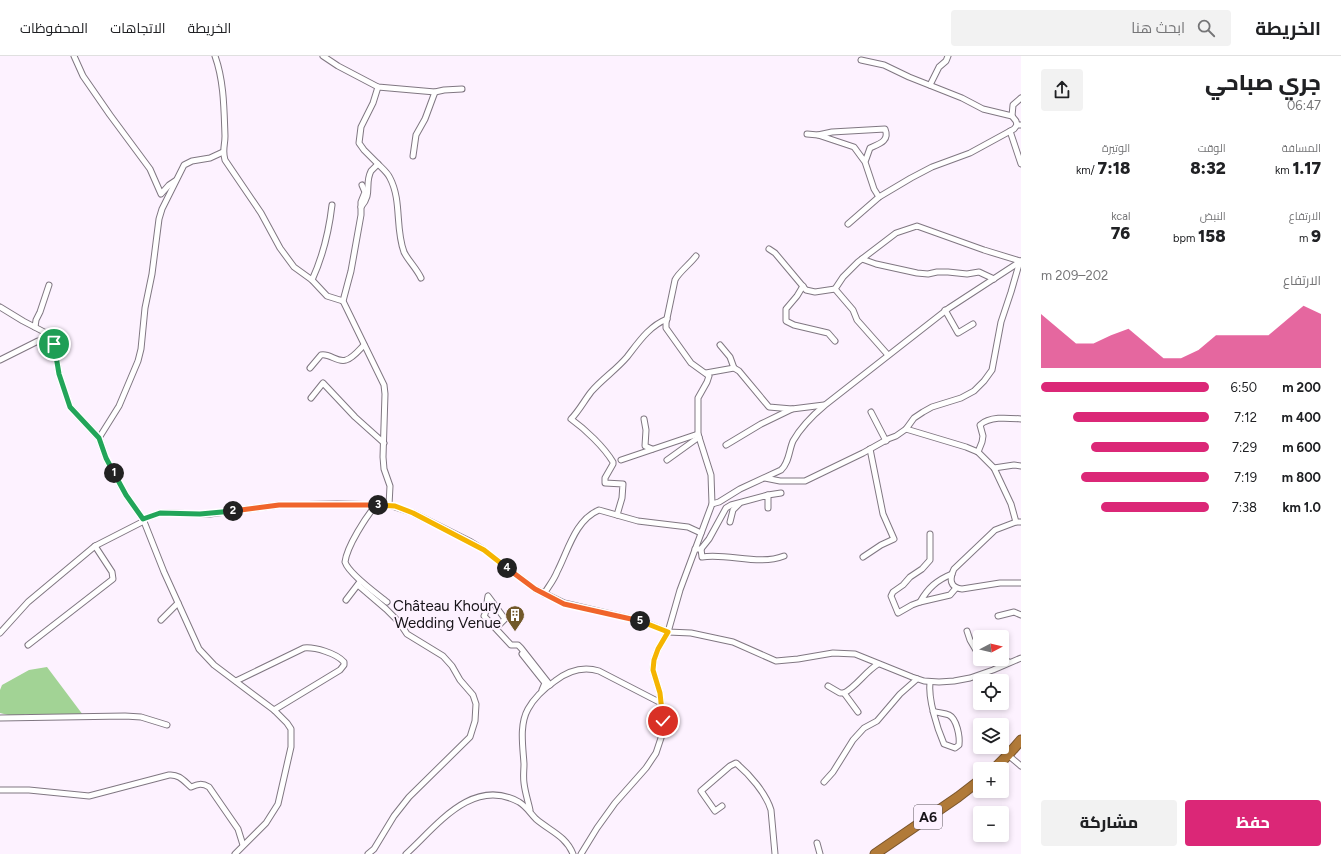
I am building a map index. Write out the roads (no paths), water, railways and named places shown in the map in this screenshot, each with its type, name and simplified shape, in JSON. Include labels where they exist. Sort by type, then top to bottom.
[{"type":"highway","points":[[1001,762],[1021,740]]},
{"type":"highway","name":"A6","points":[[875,854],[973,785]]},
{"type":"street","points":[[74,56],[83,76],[150,169],[161,194],[175,181]]},
{"type":"street","points":[[215,56],[220,74],[224,107],[224,144],[222,152],[225,160],[258,207],[280,248],[294,267],[312,280],[327,296],[343,301]]},
{"type":"street","points":[[323,56],[338,66],[378,86],[435,92],[462,89]]},
{"type":"street","points":[[930,85],[939,67],[946,61],[948,56]]},
{"type":"street","points":[[848,224],[878,197],[921,172],[970,153],[1019,125],[1012,116],[984,109],[962,98],[909,77],[884,65],[861,60]]},
{"type":"street","points":[[378,86],[373,103],[361,127],[359,143],[390,177],[396,195],[399,227],[405,253],[417,269],[421,278]]},
{"type":"street","points":[[413,156],[416,135],[425,119],[435,92]]},
{"type":"street","points":[[1012,116],[1013,105],[1021,98]]},
{"type":"street","points":[[818,135],[832,132],[885,129],[887,133],[886,138],[882,142],[870,148],[865,162]]},
{"type":"street","points":[[1010,131],[1021,164]]},
{"type":"street","points":[[807,134],[818,135],[854,147],[865,162],[878,197]]},
{"type":"street","points":[[99,438],[119,406],[138,361],[141,349],[145,308],[152,274],[159,219],[162,209],[175,181],[186,164],[210,158],[222,152]]},
{"type":"street","points":[[361,207],[366,201],[372,171],[378,164]]},
{"type":"street","points":[[362,185],[365,190],[361,201],[361,215],[351,271],[343,301],[345,309],[381,379],[384,390],[384,469],[390,486],[389,505]]},
{"type":"street","points":[[312,280],[327,236],[332,205]]},
{"type":"street","points":[[769,249],[775,253],[806,290],[815,292],[835,289],[843,277],[862,259],[896,233],[917,226],[984,250],[1021,261]]},
{"type":"street","points":[[581,854],[615,803],[646,768],[656,754],[662,730],[662,715],[660,693],[653,670],[654,660],[658,649],[668,632],[680,590],[698,549],[701,533],[712,504],[711,475],[698,436],[698,398],[709,376],[691,363],[666,328],[676,276],[690,264],[696,256]]},
{"type":"street","points":[[862,259],[876,264],[917,273],[928,274],[948,272],[967,274],[978,272],[994,279]]},
{"type":"street","points":[[712,504],[764,478],[778,473],[783,469],[794,440],[808,421],[825,404],[945,310],[1021,261]]},
{"type":"street","points":[[764,478],[788,481],[805,481],[886,441],[906,429],[914,418],[932,407],[961,398],[974,391],[989,376],[994,364],[1003,312],[1021,261]]},
{"type":"street","points":[[34,327],[50,285]]},
{"type":"street","points":[[803,286],[786,309],[786,321],[794,325],[828,334],[835,341]]},
{"type":"street","points":[[835,289],[853,310],[857,320],[888,356]]},
{"type":"street","points":[[0,307],[51,337],[55,348],[59,374],[70,407],[99,438],[112,470],[126,495],[143,520],[164,572],[199,649],[214,665],[274,710],[291,729],[291,747],[276,808],[266,823],[255,835],[243,844],[235,854]]},
{"type":"street","points":[[945,310],[958,333],[973,324]]},
{"type":"street","points":[[617,515],[622,498],[623,484],[605,483],[605,478],[613,462],[597,442],[579,424],[571,419],[592,391],[623,361],[636,345],[658,323],[667,319]]},
{"type":"street","points":[[0,360],[38,341],[51,337]]},
{"type":"street","points":[[310,368],[320,355],[328,354],[341,361],[347,360],[364,345]]},
{"type":"street","points":[[720,345],[730,357],[734,368],[739,371],[768,407],[792,409],[825,404]]},
{"type":"street","points":[[706,373],[734,368]]},
{"type":"street","points":[[311,398],[324,383],[355,417],[384,443]]},
{"type":"street","points":[[726,446],[749,430],[792,409]]},
{"type":"street","points":[[871,412],[886,441]]},
{"type":"street","points":[[978,452],[983,436],[980,430],[980,425],[984,422],[1002,418],[1021,419]]},
{"type":"street","points":[[644,419],[646,430],[645,446],[652,449]]},
{"type":"street","points":[[906,429],[978,452],[994,468],[1019,522],[994,530],[954,569],[951,582],[956,588],[962,589],[1011,582],[1021,583]]},
{"type":"street","points":[[621,460],[652,449],[698,436]]},
{"type":"street","points":[[667,460],[698,436]]},
{"type":"street","points":[[863,557],[894,539],[883,514],[870,449]]},
{"type":"street","points":[[994,468],[1014,465],[1021,466]]},
{"type":"street","points":[[698,549],[709,539],[726,508],[738,503],[781,492]]},
{"type":"street","points":[[768,495],[768,508]]},
{"type":"street","points":[[730,522],[733,510],[739,505],[738,503]]},
{"type":"street","points":[[0,632],[28,602],[95,546],[143,520],[160,513],[210,514],[279,505],[389,505],[413,513],[472,542],[535,589],[564,604],[644,622],[668,632],[691,633],[733,642],[776,661],[832,653],[855,654],[917,679],[930,682],[948,682],[970,678],[1001,666]]},
{"type":"street","points":[[368,854],[374,849],[394,816],[409,797],[470,737],[474,728],[476,704],[473,695],[460,680],[447,660],[408,634],[399,622],[360,583],[346,565],[345,558],[368,514],[376,505]]},
{"type":"street","points":[[544,594],[557,574],[580,526],[586,519],[599,510],[650,523],[688,526],[701,533]]},
{"type":"street","points":[[930,534],[930,560],[922,569],[910,577],[903,586],[893,592],[891,596],[898,613],[920,602],[950,595],[956,588]]},
{"type":"street","points":[[28,645],[113,579],[112,572],[95,546]]},
{"type":"street","points":[[698,549],[702,557],[714,555],[766,560],[784,556]]},
{"type":"street","points":[[920,602],[928,590],[943,577],[952,574]]},
{"type":"street","points":[[346,600],[360,583]]},
{"type":"street","points":[[360,583],[386,602]]},
{"type":"street","points":[[496,628],[505,619],[488,596],[488,610],[484,616],[512,646],[518,645],[521,648],[550,685]]},
{"type":"street","points":[[160,620],[178,603]]},
{"type":"street","points":[[998,616],[1014,612],[1021,615]]},
{"type":"street","points":[[967,631],[973,646]]},
{"type":"street","points":[[236,681],[304,648],[311,648],[334,655],[344,662],[344,665],[340,670],[274,710]]},
{"type":"street","points":[[522,654],[545,683],[542,691]]},
{"type":"street","points":[[1009,662],[1021,658]]},
{"type":"street","points":[[844,693],[853,687],[869,670],[878,664]]},
{"type":"street","points":[[573,854],[566,841],[535,818],[530,810],[524,782],[522,746],[523,727],[528,708],[542,691],[560,677],[581,669],[599,671],[661,703]]},
{"type":"street","points":[[824,782],[834,772],[853,740],[864,728],[877,721],[900,694],[917,679]]},
{"type":"street","points":[[930,682],[929,691],[933,712],[944,744],[955,748],[959,745],[959,740],[953,718],[950,715],[933,712]]},
{"type":"street","points":[[828,686],[840,693],[844,693],[858,712]]},
{"type":"street","points":[[0,718],[125,716],[142,717],[167,725]]},
{"type":"street","points":[[1008,755],[1021,766]]},
{"type":"street","points":[[722,806],[715,811],[701,791],[730,766],[736,763],[742,768],[769,803],[775,854]]},
{"type":"street","points":[[0,790],[29,790],[89,796],[175,774],[191,787],[202,784],[209,787],[238,829],[243,844]]},
{"type":"street","points":[[406,854],[447,814],[462,803],[473,798],[487,795],[500,796],[518,802],[530,810]]},
{"type":"street","points":[[816,843],[820,854]]},
{"type":"place","name":"Château Khoury Wedding Venue","points":[[515,632]]}]
